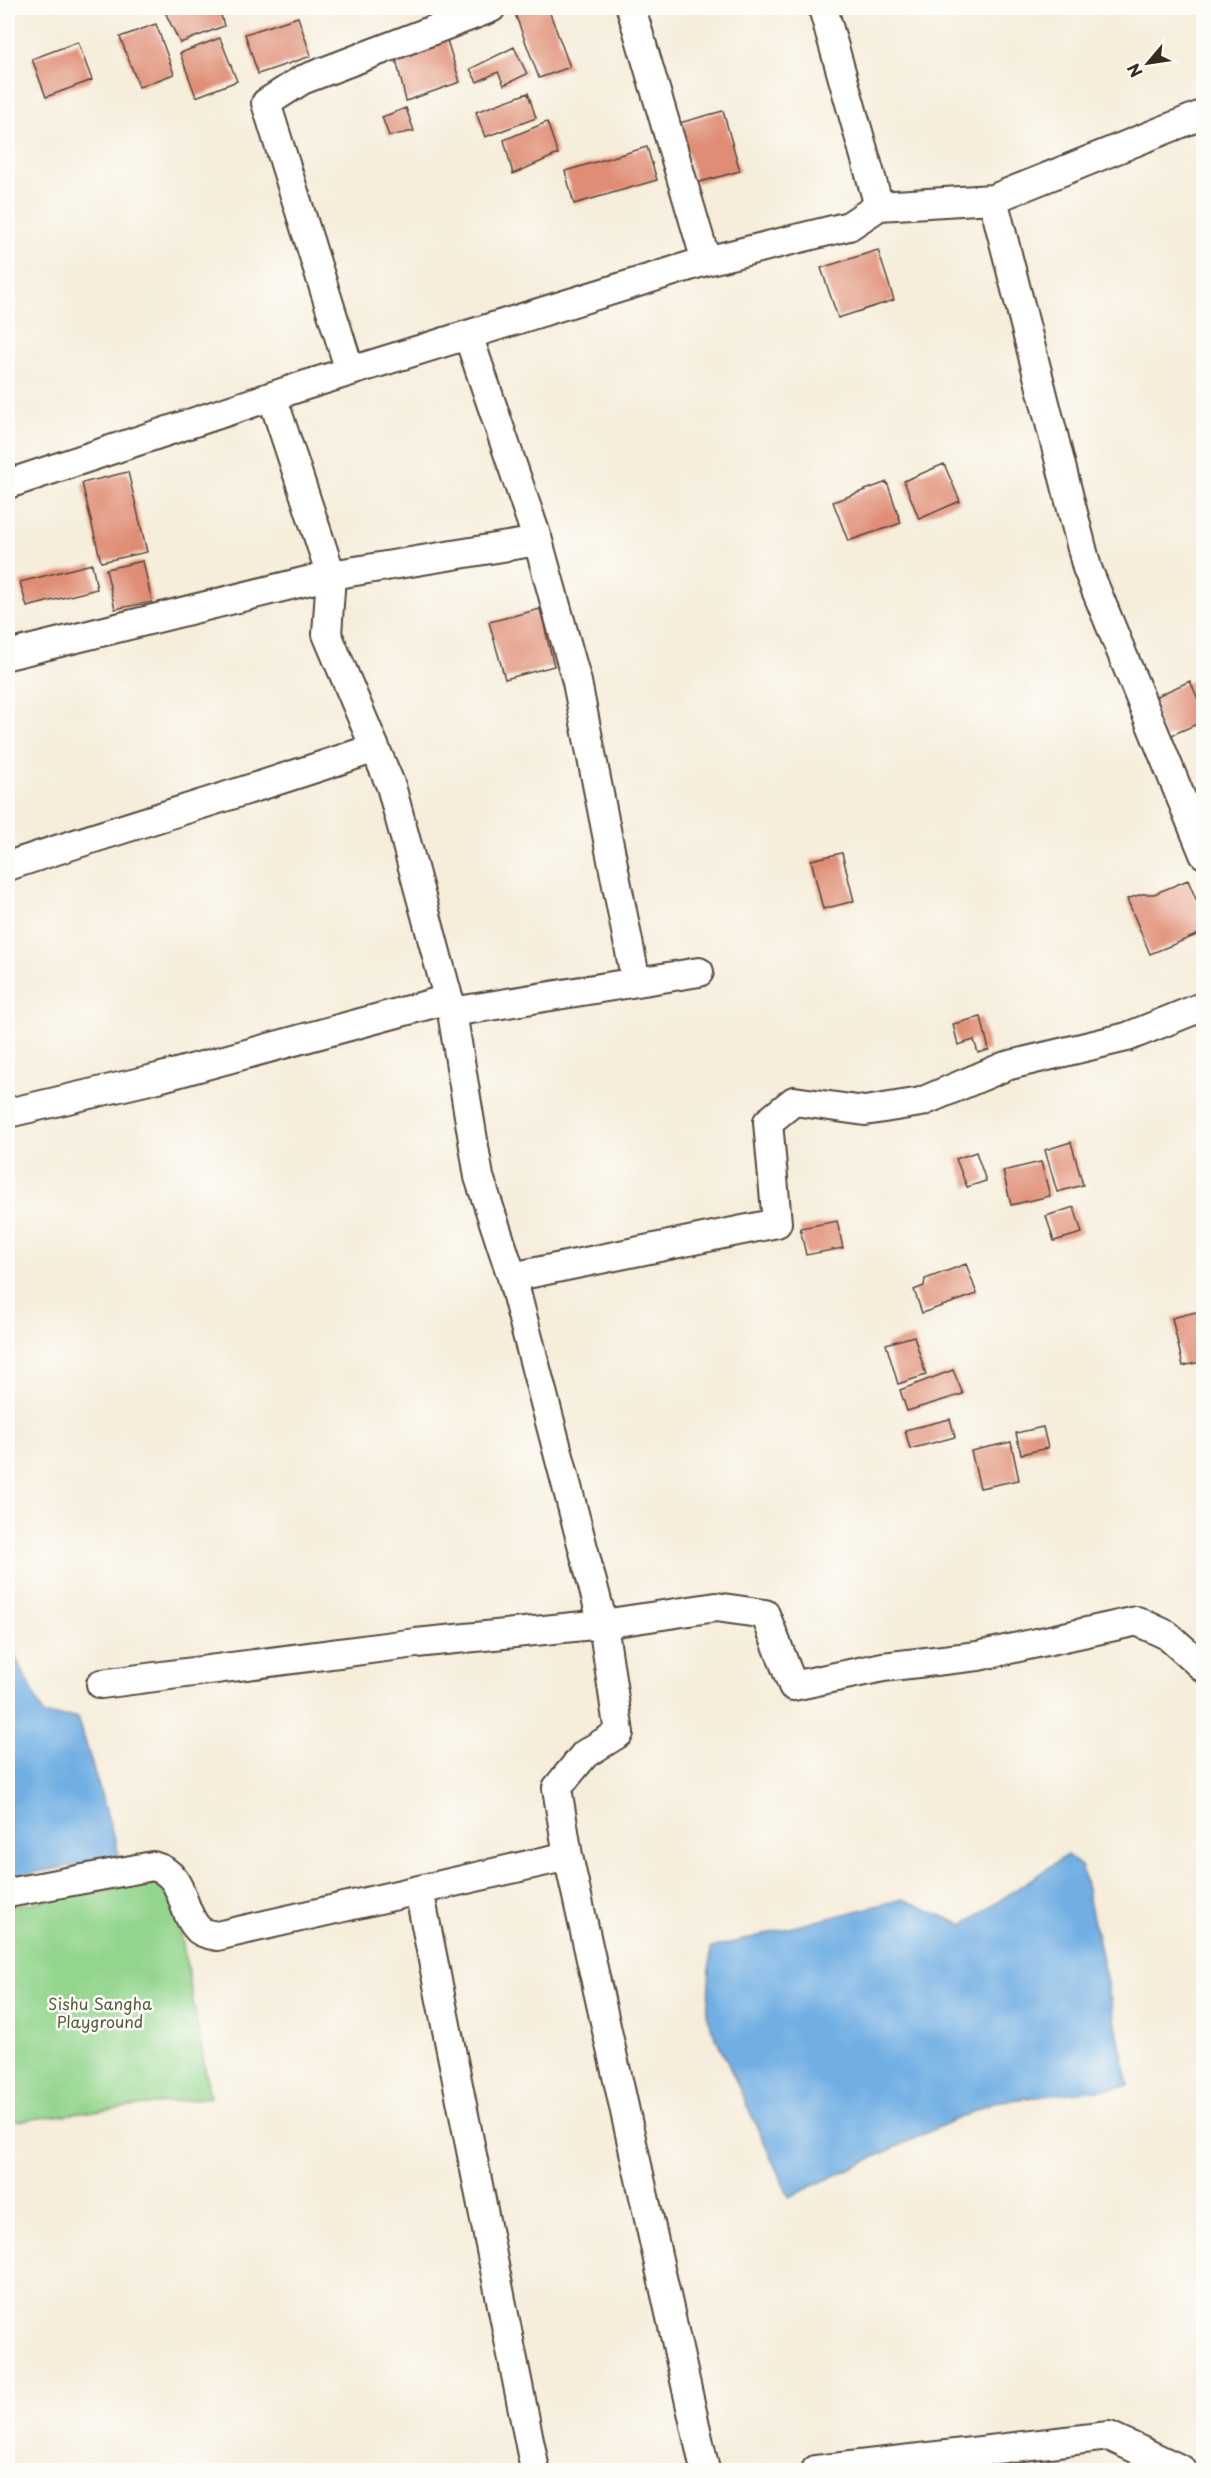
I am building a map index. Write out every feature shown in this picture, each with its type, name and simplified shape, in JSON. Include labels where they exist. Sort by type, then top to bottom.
[{"type":"street","points":[[350,371],[266,103],[302,80],[491,8]]},
{"type":"street","points":[[631,8],[706,261]]},
{"type":"street","points":[[823,8],[879,206]]},
{"type":"street","points":[[8,484],[350,371],[706,261],[849,226],[879,206],[993,200],[1203,114]]},
{"type":"street","points":[[993,200],[1087,568],[1203,854]]},
{"type":"street","points":[[468,335],[538,541],[577,682],[636,982]]},
{"type":"street","points":[[272,396],[331,575],[327,634],[391,786],[451,1005],[479,1177],[512,1277],[603,1624],[619,1734],[585,1754],[557,1788],[568,1856],[705,2470]]},
{"type":"street","points":[[8,655],[331,575],[538,541]]},
{"type":"street","points":[[8,866],[130,825],[273,783],[375,748]]},
{"type":"street","points":[[8,1113],[451,1005],[699,972]]},
{"type":"street","points":[[512,1277],[777,1223],[768,1122],[794,1101],[865,1111],[921,1102],[1006,1066],[1127,1036],[1203,1006]]},
{"type":"street","points":[[101,1684],[416,1643],[603,1624],[716,1606],[765,1614],[793,1686],[883,1667],[978,1656],[1137,1621],[1167,1635],[1203,1668]]},
{"type":"street","points":[[8,1893],[153,1866],[164,1869],[170,1874],[179,1888],[191,1918],[200,1931],[217,1936],[568,1856]]},
{"type":"street","points":[[419,1890],[535,2470]]},
{"type":"street","points":[[816,2470],[1109,2436],[1182,2470]]},
{"type":"green space","name":"Sishu Sangha Playground","points":[[171,1877],[210,2097],[8,2122],[8,1907]]},
{"type":"water","points":[[13,1652],[44,1715],[78,1717],[120,1858],[8,1877],[8,1653]]},
{"type":"water","points":[[1067,1855],[1082,1867],[1129,2086],[993,2102],[789,2197],[707,2018],[711,1948],[903,1899],[963,1925]]},
{"type":"building","points":[[179,8],[219,8],[224,26],[180,43],[166,14]]},
{"type":"building","points":[[522,8],[548,8],[570,67],[539,78],[514,11]]},
{"type":"building","points":[[298,17],[311,56],[258,74],[245,34]]},
{"type":"building","points":[[156,24],[174,74],[139,87],[120,37]]},
{"type":"building","points":[[220,38],[237,81],[196,97],[180,53]]},
{"type":"building","points":[[447,40],[460,82],[406,101],[395,55]]},
{"type":"building","points":[[78,42],[92,80],[46,97],[32,59]]},
{"type":"building","points":[[514,47],[527,74],[504,85],[498,72],[477,82],[470,69]]},
{"type":"building","points":[[528,93],[536,118],[485,137],[476,112]]},
{"type":"building","points":[[406,108],[414,131],[389,136],[382,117]]},
{"type":"building","points":[[723,111],[740,171],[696,183],[679,123]]},
{"type":"building","points":[[547,122],[558,154],[513,174],[504,140]]},
{"type":"building","points":[[647,147],[657,180],[574,204],[565,171]]},
{"type":"building","points":[[878,250],[894,300],[838,318],[821,268]]},
{"type":"building","points":[[944,464],[960,501],[919,519],[904,481]]},
{"type":"building","points":[[128,472],[147,552],[101,562],[82,483]]},
{"type":"building","points":[[887,482],[901,523],[848,541],[833,502]]},
{"type":"building","points":[[143,561],[152,602],[115,609],[106,569]]},
{"type":"building","points":[[92,564],[97,589],[27,607],[20,582]]},
{"type":"building","points":[[540,609],[554,666],[505,679],[489,622]]},
{"type":"building","points":[[1190,681],[1204,713],[1204,721],[1165,738],[1148,700]]},
{"type":"building","points":[[842,853],[854,901],[823,909],[811,860]]},
{"type":"building","points":[[1188,880],[1204,919],[1204,932],[1150,954],[1127,899],[1142,894],[1154,894]]},
{"type":"building","points":[[981,1017],[989,1050],[978,1053],[974,1040],[958,1045],[953,1024]]},
{"type":"building","points":[[1071,1142],[1083,1185],[1057,1192],[1045,1150]]},
{"type":"building","points":[[976,1152],[986,1181],[967,1187],[956,1159]]},
{"type":"building","points":[[1041,1162],[1050,1196],[1011,1205],[1003,1171]]},
{"type":"building","points":[[1074,1207],[1082,1233],[1054,1241],[1046,1216]]},
{"type":"building","points":[[837,1221],[843,1248],[806,1255],[800,1228]]},
{"type":"building","points":[[966,1264],[977,1294],[922,1313],[914,1290],[924,1286],[925,1279]]},
{"type":"building","points":[[1204,1310],[1204,1361],[1183,1366],[1172,1318]]},
{"type":"building","points":[[914,1336],[926,1375],[898,1384],[886,1344]]},
{"type":"building","points":[[953,1370],[963,1394],[907,1411],[900,1390]]},
{"type":"building","points":[[950,1419],[955,1437],[910,1449],[905,1430]]},
{"type":"building","points":[[1043,1427],[1048,1448],[1021,1454],[1016,1433]]},
{"type":"building","points":[[1011,1442],[1019,1480],[980,1488],[971,1451]]}]
